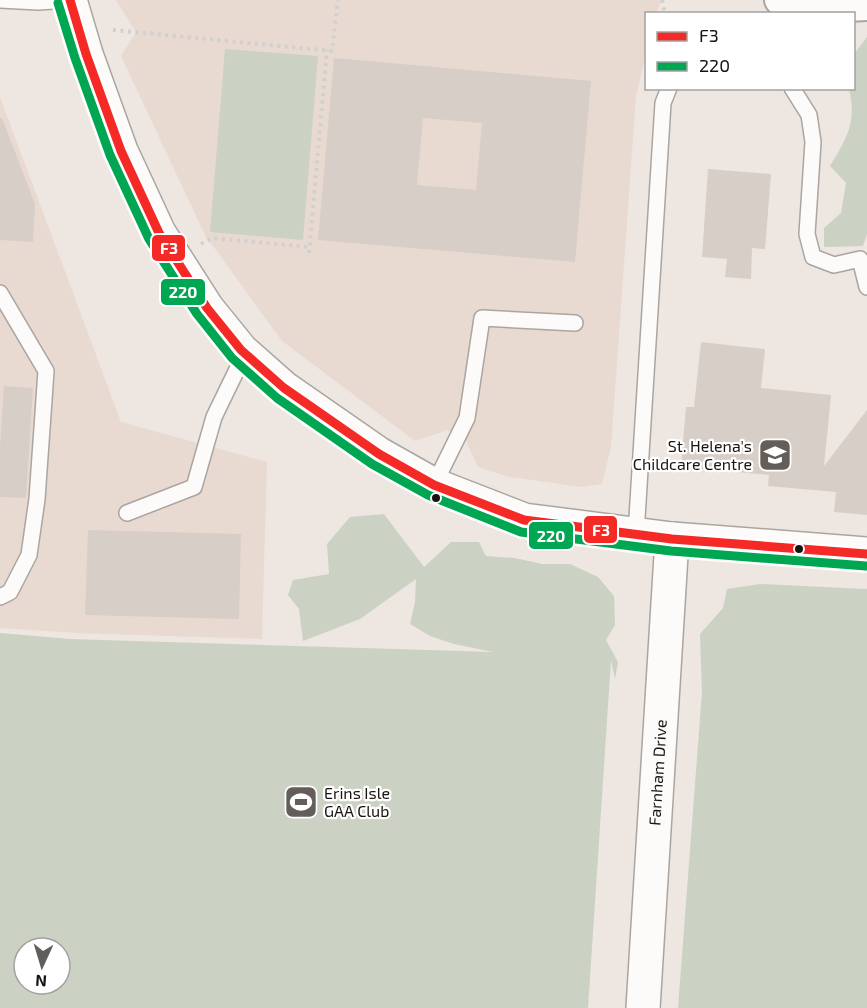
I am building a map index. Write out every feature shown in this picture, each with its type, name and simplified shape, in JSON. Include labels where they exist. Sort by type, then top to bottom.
[{"type":"street","points":[[779,0],[829,8],[867,6]]},
{"type":"street","points":[[73,9],[121,151],[159,233],[207,308],[245,353],[284,388],[379,454],[434,485],[524,520],[672,538],[867,554]]},
{"type":"street","name":"Farnham Drive","points":[[643,1008],[672,538]]},
{"type":"lane","points":[[0,0],[38,2],[73,9]]},
{"type":"lane","points":[[636,534],[663,103],[668,90]]},
{"type":"lane","points":[[793,90],[809,115],[813,142],[807,234],[813,258],[834,265],[860,259],[867,287]]},
{"type":"lane","points":[[0,292],[46,371],[37,499],[29,555],[10,592],[0,597]]},
{"type":"lane","points":[[434,485],[467,418],[482,318],[575,323]]},
{"type":"lane","points":[[127,513],[194,487],[214,417],[245,353]]},
{"type":"path","points":[[73,9],[332,51],[338,0]]},
{"type":"path","points":[[309,253],[327,50]]},
{"type":"path","points":[[197,246],[212,238],[310,247]]},
{"type":"shaded area","points":[[116,0],[661,0],[657,12],[645,12],[645,57],[636,96],[611,447],[602,484],[582,487],[510,477],[478,467],[465,439],[447,430],[415,441],[282,341],[205,235],[121,56],[136,32]]},
{"type":"shaded area","points":[[867,37],[867,234],[863,246],[824,247],[824,228],[841,213],[846,183],[830,166],[846,138],[851,120],[849,90],[855,90],[855,53]]},
{"type":"shaded area","points":[[225,49],[318,56],[303,240],[210,232]]},
{"type":"shaded area","points":[[0,97],[121,422],[267,462],[262,639],[76,633],[0,628]]},
{"type":"shaded area","name":"Erins Isle GAA Club","points":[[384,514],[424,567],[451,542],[479,542],[486,556],[515,558],[542,564],[570,564],[598,577],[614,596],[615,625],[606,640],[618,662],[615,679],[611,660],[588,1008],[0,1008],[0,633],[70,639],[493,652],[454,644],[430,636],[410,624],[415,602],[416,579],[360,619],[303,641],[299,609],[288,595],[293,580],[329,574],[327,544],[350,517]]},
{"type":"shaded area","points":[[760,584],[867,589],[867,1008],[678,1008],[702,692],[700,634],[723,608],[727,589]]},
{"type":"building","points":[[334,58],[591,81],[575,262],[318,240]],"holes":[[[423,118],[482,123],[476,190],[417,185]]]},
{"type":"building","points":[[0,118],[2,118],[35,204],[33,242],[0,240]]},
{"type":"building","points":[[708,169],[771,174],[765,249],[752,248],[751,279],[725,277],[727,259],[702,257]]},
{"type":"building","name":"St. Helena's Childcare Centre","points":[[701,342],[765,349],[761,388],[831,395],[824,466],[867,410],[867,515],[834,512],[836,492],[768,486],[769,475],[681,467],[686,407],[694,407]]},
{"type":"building","points":[[4,386],[33,388],[26,498],[0,497],[0,447]]},
{"type":"building","points":[[88,530],[241,534],[239,619],[85,615]]},
{"type":"transit line","name":"F3","points":[[70,0],[86,54],[121,151],[159,233],[207,308],[241,350],[284,388],[379,454],[434,485],[524,520],[672,539],[867,554]]},
{"type":"transit line","name":"220","points":[[58,3],[110,155],[149,239],[197,314],[232,358],[277,398],[372,464],[428,495],[521,532],[671,551],[866,566]]},
{"type":"place","name":"St. Helena's Childcare Centre","points":[[775,455]]},
{"type":"place","name":"Erins Isle GAA Club","points":[[301,802]]}]
